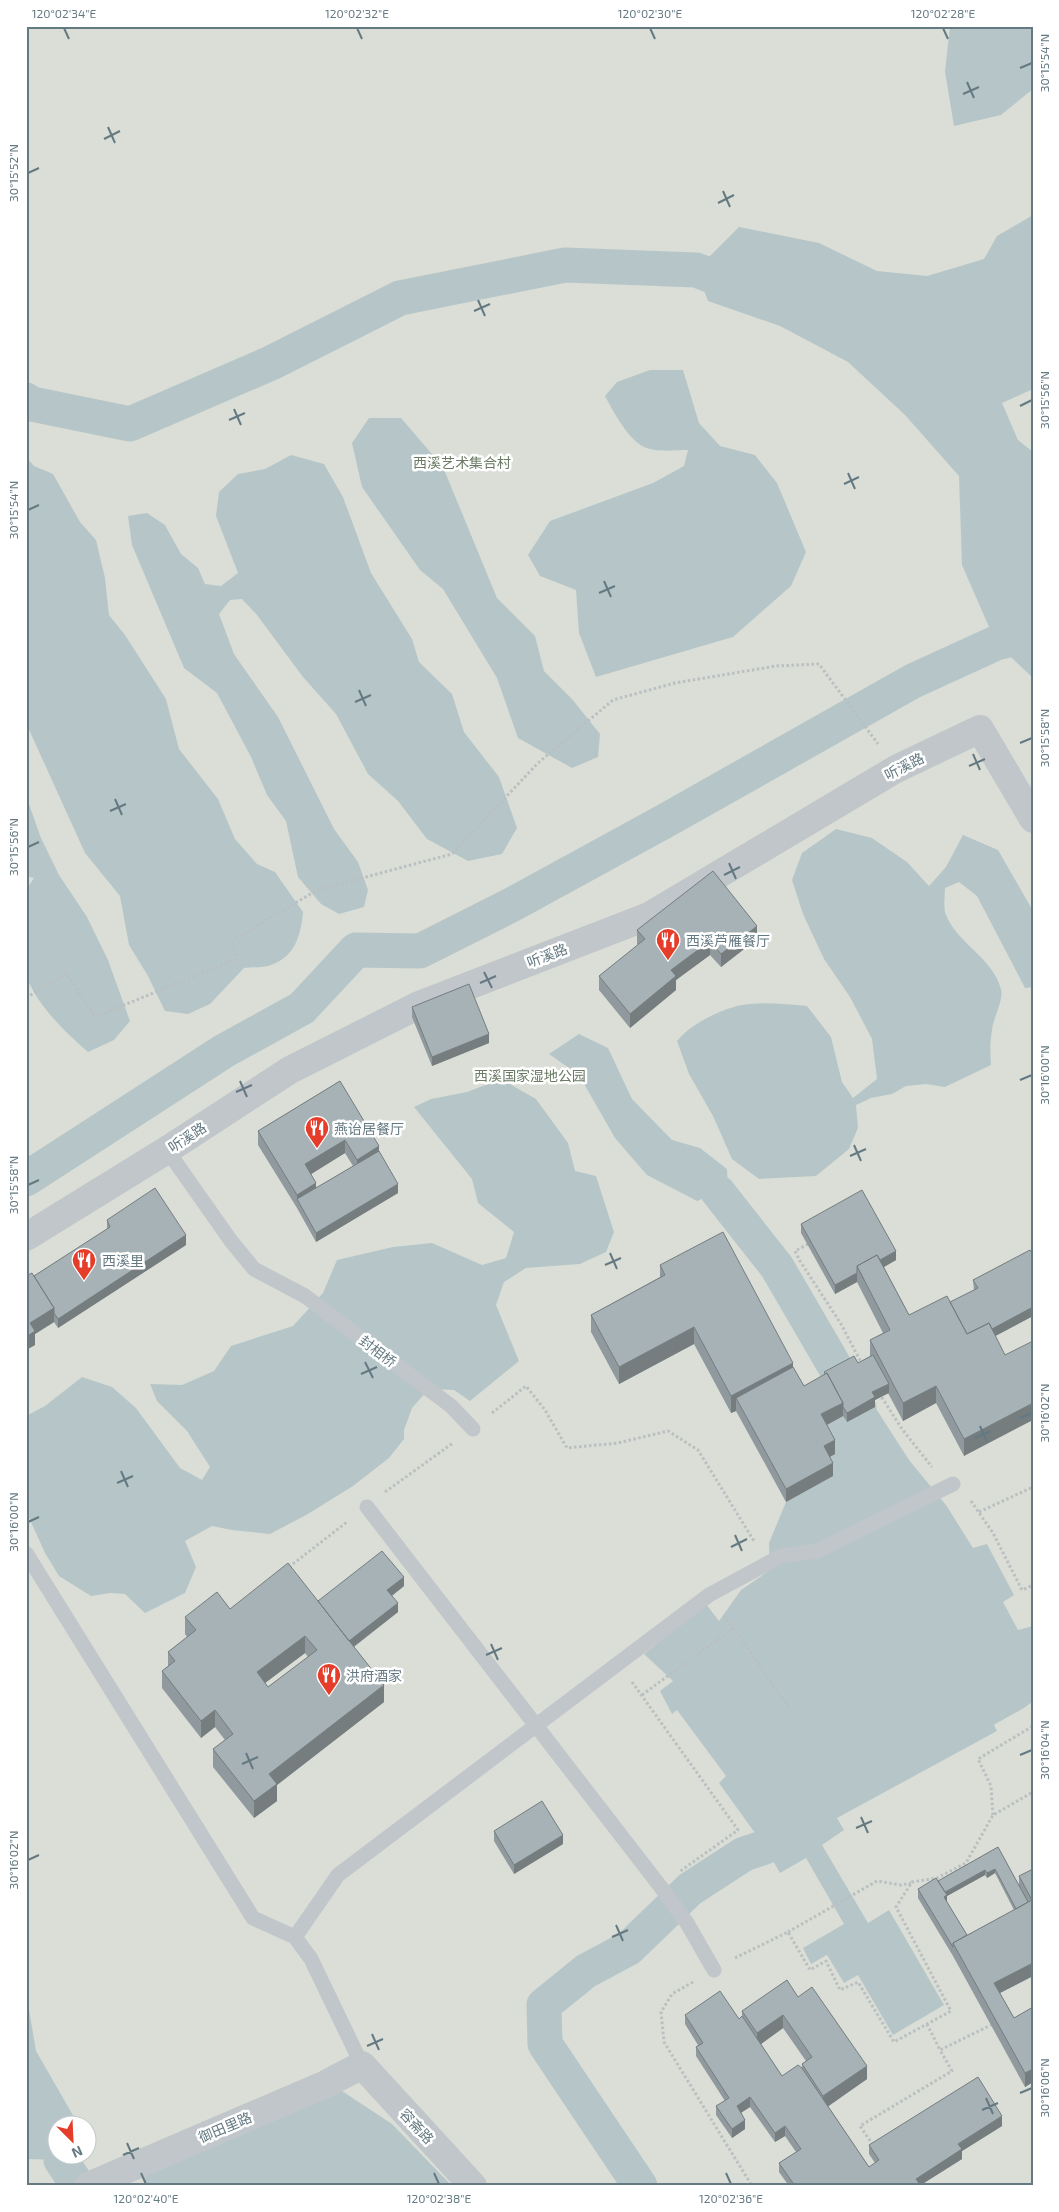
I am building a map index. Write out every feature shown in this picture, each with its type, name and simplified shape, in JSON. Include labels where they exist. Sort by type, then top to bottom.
[{"type":"street","name":"听溪路","points":[[26,1237],[167,1150],[290,1070],[419,1004],[649,916],[896,769],[980,729],[1033,819]]},
{"type":"street","name":"御田里路","points":[[88,2186],[326,2084],[362,2065]]},
{"type":"street","name":"容斋路","points":[[362,2065],[473,2186]]},
{"type":"lane","name":"封相桥","points":[[167,1150],[231,1241],[254,1269],[305,1296],[451,1406],[473,1429]]},
{"type":"lane","points":[[295,1937],[338,1875],[709,1595],[781,1556],[817,1551],[954,1484]]},
{"type":"lane","points":[[367,1507],[537,1725],[687,1922],[714,1970]]},
{"type":"lane","points":[[26,1552],[253,1918],[295,1937],[311,1959],[362,2065]]},
{"type":"path","points":[[26,998],[66,973],[95,1017],[236,959],[232,941],[316,890],[452,854],[538,763],[613,700],[675,683],[776,666],[819,664],[896,769]]},
{"type":"path","points":[[808,1244],[795,1251],[841,1324],[865,1368]]},
{"type":"path","points":[[282,1573],[367,1507],[473,1429],[526,1386],[545,1410],[567,1448],[618,1443],[668,1431],[698,1450],[767,1564]]},
{"type":"path","points":[[877,1390],[902,1429],[929,1465],[954,1484],[979,1512],[1022,1590],[1033,1585]]},
{"type":"path","points":[[979,1512],[1033,1487]]},
{"type":"path","points":[[709,1595],[792,1710]]},
{"type":"path","points":[[642,1695],[733,1628]]},
{"type":"path","points":[[618,1664],[738,1830],[660,1886]]},
{"type":"path","points":[[994,1814],[991,1786],[978,1759],[1033,1726]]},
{"type":"path","points":[[752,2186],[664,2042],[661,2012],[672,1994],[752,1948],[788,1932],[876,1881],[901,1885],[937,1878],[966,1863],[994,1814],[1033,1792]]},
{"type":"path","points":[[788,1932],[810,1970],[826,1961],[840,1990],[858,1982],[894,2042],[951,2011],[896,1907],[912,1882]]},
{"type":"path","points":[[877,2150],[860,2126],[952,2071],[927,2024]]},
{"type":"path","points":[[940,2050],[991,2025]]},
{"type":"green space","name":"西溪国家湿地公园","points":[[26,26],[1033,26],[1033,2186],[26,2186]]},
{"type":"shaded area","points":[[950,26],[1033,26],[1033,89],[1001,115],[954,126],[945,72]]},
{"type":"shaded area","points":[[1033,215],[1033,389],[1002,403],[1018,440],[1033,452],[1033,678],[996,643],[962,565],[959,476],[905,415],[848,362],[780,326],[708,301],[696,270],[739,227],[819,243],[877,271],[927,276],[984,259],[997,236]]},
{"type":"shaded area","points":[[650,370],[683,370],[699,423],[720,446],[755,455],[777,483],[806,552],[791,586],[733,637],[596,677],[579,633],[576,590],[540,576],[528,555],[550,521],[653,483],[684,466],[688,450],[658,450],[642,446],[631,437],[605,396],[617,382]]},
{"type":"shaded area","points":[[369,418],[401,418],[443,467],[497,598],[535,636],[544,671],[572,699],[600,734],[598,757],[572,768],[518,738],[497,678],[443,589],[420,570],[362,487],[352,443]]},
{"type":"shaded area","points":[[291,455],[324,464],[343,497],[371,573],[412,639],[419,662],[452,694],[464,732],[499,777],[517,828],[502,854],[468,861],[427,839],[398,801],[368,774],[336,714],[303,677],[257,615],[242,599],[230,600],[219,614],[234,654],[278,717],[334,829],[358,862],[368,890],[364,907],[339,914],[321,904],[298,877],[286,821],[267,795],[251,757],[217,693],[184,668],[132,545],[128,516],[147,513],[165,525],[181,554],[198,568],[205,584],[221,586],[238,573],[216,516],[219,492],[238,474],[265,469]]},
{"type":"shaded area","points":[[26,457],[34,466],[53,474],[80,522],[96,540],[105,578],[109,615],[125,635],[166,699],[179,749],[218,799],[235,839],[257,864],[275,872],[303,912],[298,937],[286,957],[268,966],[244,968],[210,1004],[188,1014],[165,1011],[148,976],[129,945],[120,896],[85,853],[26,723]]},
{"type":"shaded area","points":[[26,796],[41,838],[59,875],[87,917],[108,960],[130,1021],[114,1040],[88,1052],[45,1009],[27,978],[25,950],[26,890],[34,878],[26,876]]},
{"type":"shaded area","points":[[836,829],[872,838],[907,862],[929,886],[946,867],[963,835],[998,850],[1033,911],[1033,987],[1025,988],[977,896],[959,882],[945,888],[945,912],[951,925],[991,968],[1001,989],[1001,998],[991,1034],[991,1065],[945,1087],[926,1084],[906,1086],[892,1094],[871,1098],[856,1105],[858,1128],[849,1149],[816,1176],[759,1179],[732,1159],[713,1116],[689,1074],[677,1041],[689,1029],[704,1019],[737,1006],[763,1003],[807,1006],[831,1037],[842,1082],[853,1098],[877,1079],[872,1039],[850,997],[824,959],[803,914],[792,880],[802,853]]},
{"type":"shaded area","points":[[579,1034],[608,1048],[632,1099],[672,1140],[700,1148],[727,1169],[728,1188],[697,1201],[647,1175],[615,1138],[579,1075],[549,1054]]},
{"type":"shaded area","points":[[501,1079],[536,1099],[568,1143],[575,1171],[596,1176],[614,1232],[606,1252],[580,1264],[526,1268],[504,1282],[496,1305],[519,1361],[470,1401],[454,1390],[429,1389],[412,1408],[404,1430],[404,1439],[389,1458],[353,1486],[308,1514],[270,1534],[212,1526],[185,1541],[196,1567],[185,1593],[145,1613],[125,1594],[110,1593],[91,1596],[59,1576],[45,1553],[26,1511],[26,1416],[45,1406],[82,1377],[112,1387],[136,1408],[180,1468],[202,1480],[210,1467],[187,1431],[157,1401],[150,1384],[182,1385],[214,1371],[231,1346],[293,1326],[323,1293],[337,1260],[393,1247],[432,1243],[482,1265],[506,1258],[514,1232],[478,1203],[472,1179],[414,1107],[431,1099],[467,1092]]},
{"type":"shaded area","points":[[875,1407],[909,1460],[946,1505],[973,1548],[987,1544],[1014,1595],[1003,1602],[1018,1630],[1033,1626],[1033,1679],[1020,1690],[1025,1704],[992,1721],[997,1731],[837,1818],[844,1830],[822,1845],[868,1923],[889,1910],[944,2005],[893,2035],[858,1975],[844,1983],[827,1955],[811,1964],[803,1948],[844,1924],[806,1858],[780,1873],[765,1847],[719,1783],[726,1776],[677,1710],[672,1714],[660,1691],[673,1681],[644,1654],[706,1604],[719,1621],[741,1590],[770,1570],[769,1543],[786,1502],[833,1476],[824,1460],[835,1454],[821,1428],[843,1416],[847,1422]]},
{"type":"shaded area","points":[[26,1992],[36,2051],[72,2114],[48,2114],[48,2160],[26,2159]]},
{"type":"shaded area","points":[[342,2091],[392,2124],[452,2186],[145,2186],[141,2174]]},
{"type":"building","name":"西溪芦雁餐厅","points":[[713,871],[757,926],[721,954],[710,941],[671,970],[676,976],[630,1014],[599,976],[645,939],[637,930]]},
{"type":"building","points":[[469,984],[489,1034],[432,1057],[412,1007]]},
{"type":"building","name":"燕诒居餐厅","points":[[340,1081],[379,1146],[357,1160],[345,1140],[305,1164],[316,1183],[297,1195],[258,1131]]},
{"type":"building","points":[[379,1151],[398,1184],[316,1233],[297,1199]]},
{"type":"building","points":[[155,1188],[186,1235],[58,1319],[54,1313],[54,1308],[34,1276],[110,1227],[107,1220]]},
{"type":"building","points":[[862,1190],[896,1251],[880,1260],[877,1255],[857,1266],[857,1273],[835,1285],[801,1224]]},
{"type":"building","points":[[723,1232],[793,1363],[731,1396],[694,1327],[619,1367],[591,1315],[665,1275],[660,1265]]},
{"type":"building","points":[[1030,1250],[1033,1255],[1033,1307],[992,1329],[989,1323],[967,1334],[950,1302],[978,1288],[973,1280]]},
{"type":"building","points":[[877,1255],[909,1315],[947,1296],[967,1334],[989,1323],[1005,1355],[1033,1341],[1033,1403],[964,1439],[936,1386],[903,1403],[870,1340],[890,1330],[857,1266]]},
{"type":"building","points":[[32,1273],[54,1308],[30,1323],[35,1331],[26,1337],[26,1276]]},
{"type":"building","points":[[873,1355],[889,1384],[872,1392],[875,1397],[847,1413],[827,1373],[824,1372],[854,1356],[858,1363]]},
{"type":"building","points":[[793,1367],[804,1386],[827,1373],[843,1403],[821,1414],[835,1440],[824,1446],[833,1463],[786,1489],[736,1398]]},
{"type":"building","points":[[382,1551],[404,1577],[387,1590],[398,1603],[349,1641],[318,1601]]},
{"type":"building","name":"洪府酒家","points":[[288,1563],[384,1685],[269,1774],[277,1784],[254,1801],[213,1749],[233,1734],[215,1710],[201,1721],[162,1671],[175,1661],[168,1652],[196,1630],[185,1617],[217,1592],[230,1609]],"holes":[[[305,1636],[317,1650],[268,1687],[257,1672]]]},
{"type":"building","points":[[542,1801],[563,1835],[514,1865],[494,1831]]},
{"type":"building","points":[[998,1847],[1028,1902],[1016,1909],[995,1869],[987,1873],[985,1870],[945,1892],[938,1881]]},
{"type":"building","points":[[1033,1869],[1033,1963],[994,1983],[1014,2018],[1033,2007],[1033,2069],[1025,2073],[953,1943],[1032,1900],[1019,1876]]},
{"type":"building","points":[[936,1878],[947,1895],[944,1897],[967,1935],[953,1943],[953,1947],[918,1889]]},
{"type":"building","points":[[787,1980],[798,1997],[812,1987],[867,2066],[823,2096],[802,2064],[812,2057],[783,2015],[757,2033],[742,2011]]},
{"type":"building","points":[[720,1991],[739,2019],[742,2016],[782,2076],[798,2065],[802,2068],[869,2167],[879,2160],[869,2145],[978,2077],[1002,2116],[958,2144],[962,2149],[916,2179],[921,2186],[795,2186],[779,2163],[801,2149],[785,2126],[775,2133],[750,2097],[737,2106],[745,2120],[732,2129],[716,2106],[729,2098],[696,2047],[703,2043],[685,2015]]},
{"type":"waterway","points":[[26,400],[32,404],[130,424],[271,363],[400,298],[565,265],[696,270],[740,287]]},
{"type":"waterway","points":[[26,1179],[224,1051],[302,1008],[356,950],[420,951],[515,903],[663,822],[913,681],[996,643],[1033,634]]},
{"type":"waterway","points":[[718,1192],[777,1267],[859,1408]]},
{"type":"waterway","points":[[981,1712],[1015,1693],[1033,1679]]},
{"type":"waterway","points":[[640,2186],[545,2044],[544,2005],[586,1971],[629,1948],[690,1889],[744,1854],[765,1847],[806,1823]]},
{"type":"waterway","points":[[64,2164],[78,2186]]},
{"type":"place","name":"西溪芦雁餐厅","points":[[668,961]]},
{"type":"place","name":"燕诒居餐厅","points":[[317,1149]]},
{"type":"place","name":"西溪里","points":[[84,1281]]},
{"type":"place","name":"洪府酒家","points":[[329,1696]]},
{"type":"park label","name":"西溪艺术集合村","points":[[462,462]]}]
